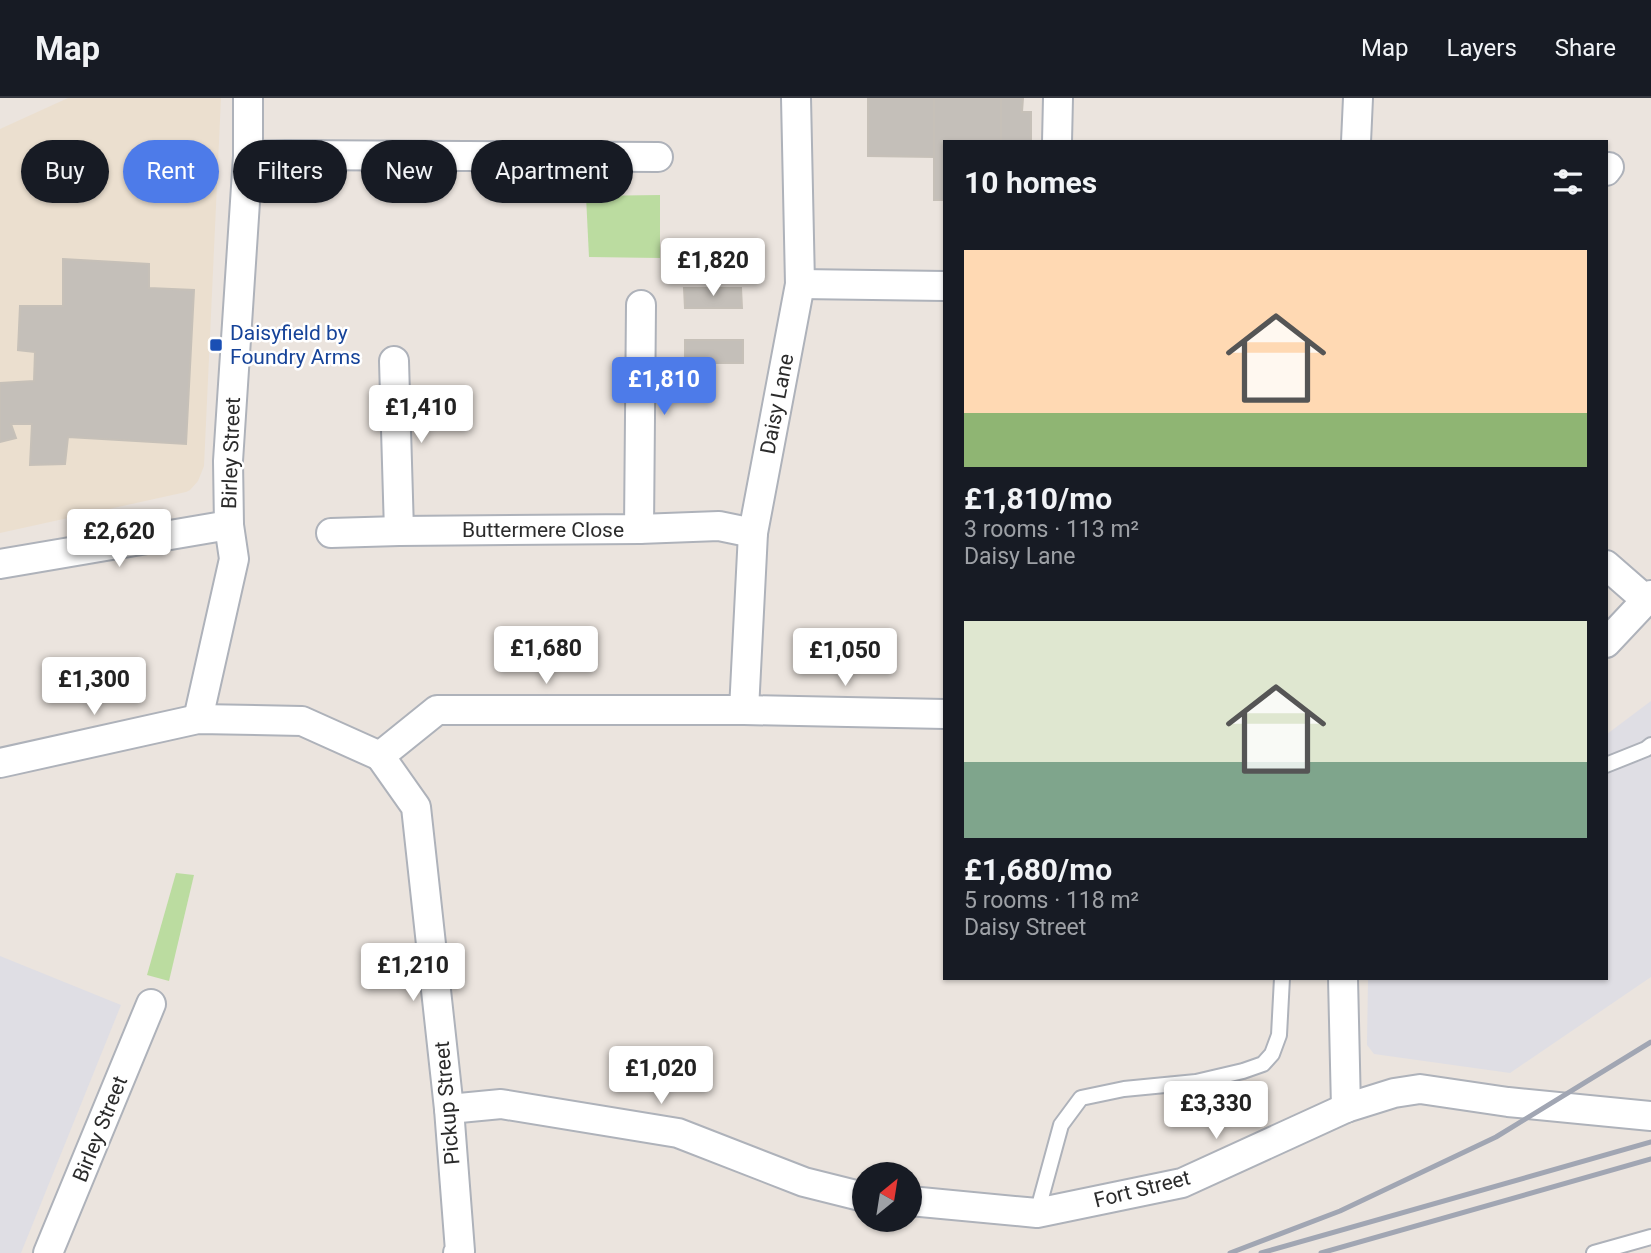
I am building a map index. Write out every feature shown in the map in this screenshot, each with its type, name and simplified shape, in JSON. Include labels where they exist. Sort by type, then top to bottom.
[{"type":"street","name":"Birley Street","points":[[248,98],[248,140]]},
{"type":"street","name":"Daisy Lane","points":[[744,710],[753,533],[800,284],[796,98]]},
{"type":"street","points":[[1057,140],[1058,98]]},
{"type":"street","points":[[1356,140],[1357,98]]},
{"type":"street","points":[[347,155],[658,157]]},
{"type":"street","name":"Birley Street","points":[[198,719],[234,559],[229,525],[228,461],[245,203]]},
{"type":"street","points":[[800,284],[943,286]]},
{"type":"street","points":[[639,529],[641,305]]},
{"type":"street","points":[[394,361],[399,531]]},
{"type":"street","points":[[0,564],[229,525]]},
{"type":"street","name":"Buttermere Close","points":[[331,533],[719,526],[753,533]]},
{"type":"street","points":[[1608,567],[1648,598],[1608,641]]},
{"type":"street","points":[[0,763],[198,719],[302,721],[380,756],[437,710],[744,710],[943,714]]},
{"type":"street","name":"Pickup Street","points":[[380,756],[416,807],[449,1109],[460,1251],[458,1253]]},
{"type":"street","points":[[1343,980],[1346,1108]]},
{"type":"street","name":"Birley Street","points":[[48,1253],[151,1004]]},
{"type":"street","name":"Fort Street","points":[[922,1202],[1037,1213],[1182,1183],[1346,1108],[1394,1093],[1420,1089],[1651,1116]]},
{"type":"street","points":[[449,1109],[501,1104],[678,1133],[804,1182],[852,1194]]},
{"type":"lane","points":[[1608,764],[1651,745]]},
{"type":"lane","points":[[1037,1213],[1060,1125],[1081,1098],[1124,1089],[1196,1082],[1263,1064],[1272,1054],[1279,1035],[1282,980]]},
{"type":"lane","points":[[1594,1253],[1651,1237]]},
{"type":"shaded area","points":[[68,98],[221,98],[219,141],[123,140],[123,203],[216,203],[204,466],[198,481],[190,490],[0,533],[0,129]]},
{"type":"shaded area","points":[[1651,701],[1651,977],[1510,1073],[1374,1054],[1367,1045],[1368,980],[1608,980],[1608,733]]},
{"type":"shaded area","points":[[0,956],[121,1005],[21,1253],[0,1253]]},
{"type":"green space","points":[[633,195],[660,195],[660,258],[589,257],[586,203],[633,203]]},
{"type":"green space","points":[[176,873],[194,875],[169,981],[147,975]]},
{"type":"building","points":[[868,98],[934,98],[934,157],[868,156]]},
{"type":"building","points":[[934,98],[1001,98],[1001,140],[943,140],[943,200],[934,200]]},
{"type":"building","points":[[1001,98],[1023,98],[1022,112],[1031,112],[1031,140],[1001,140]]},
{"type":"building","points":[[63,259],[149,264],[149,288],[194,290],[186,444],[68,437],[65,464],[30,465],[32,424],[11,424],[16,438],[0,442],[0,383],[34,381],[35,352],[18,350],[20,306],[63,306]]},
{"type":"building","points":[[684,288],[741,288],[742,308],[685,308]]},
{"type":"building","points":[[685,340],[743,340],[743,363],[685,363]]},
{"type":"railway","points":[[1230,1253],[1340,1211],[1496,1137],[1651,1042]]},
{"type":"railway","points":[[1261,1253],[1651,1142]]},
{"type":"railway","points":[[1321,1253],[1651,1159]]},
{"type":"place","name":"Daisyfield by Foundry Arms","points":[[216,345]]}]
